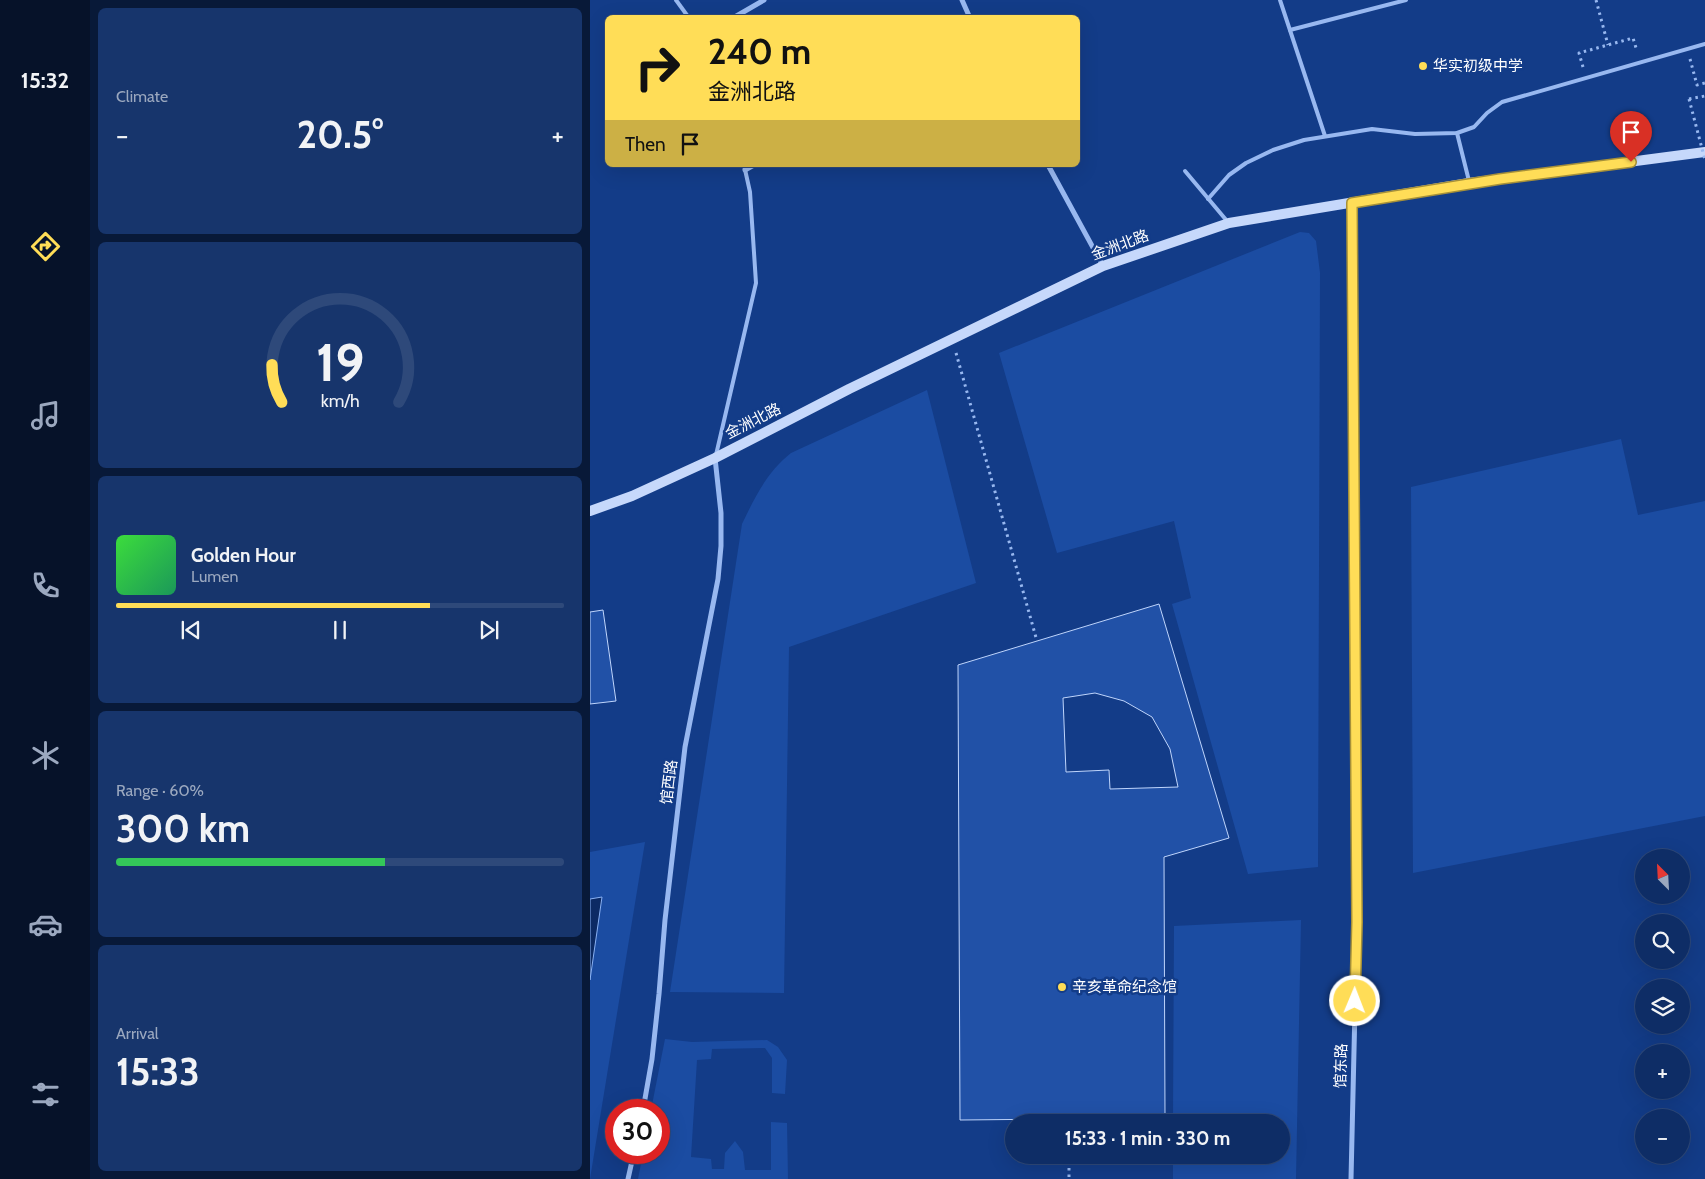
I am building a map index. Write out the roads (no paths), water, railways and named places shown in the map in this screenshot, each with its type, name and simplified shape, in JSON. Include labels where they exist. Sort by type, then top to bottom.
[{"type":"main road","name":"金洲北路","points":[[596,508],[632,496],[715,458],[952,338],[1102,266],[1229,223],[1469,184],[1705,152]]},
{"type":"street","points":[[738,15],[764,0]]},
{"type":"street","points":[[962,0],[969,15]]},
{"type":"street","points":[[1049,167],[1102,266]]},
{"type":"street","name":"馆东路","points":[[1351,1179],[1357,922],[1352,203]]},
{"type":"street","name":"馆西路","points":[[645,1099],[660,994],[665,920],[685,747],[718,579],[721,513],[715,458]]},
{"type":"street","points":[[628,1179],[631,1164]]},
{"type":"lane","points":[[676,0],[687,15]]},
{"type":"lane","points":[[1280,0],[1325,136]]},
{"type":"lane","points":[[1290,30],[1406,0]]},
{"type":"lane","points":[[1208,198],[1229,175],[1246,163],[1273,150],[1304,140],[1372,129],[1415,134],[1457,133],[1474,127],[1487,113],[1502,102],[1705,44]]},
{"type":"lane","points":[[1457,133],[1469,184]]},
{"type":"lane","points":[[715,458],[756,283],[750,192],[745,167]]},
{"type":"lane","points":[[1185,171],[1229,223]]},
{"type":"place","name":"华实初级中学","points":[[1423,66]]},
{"type":"place","name":"辛亥革命纪念馆","points":[[1062,987]]}]
